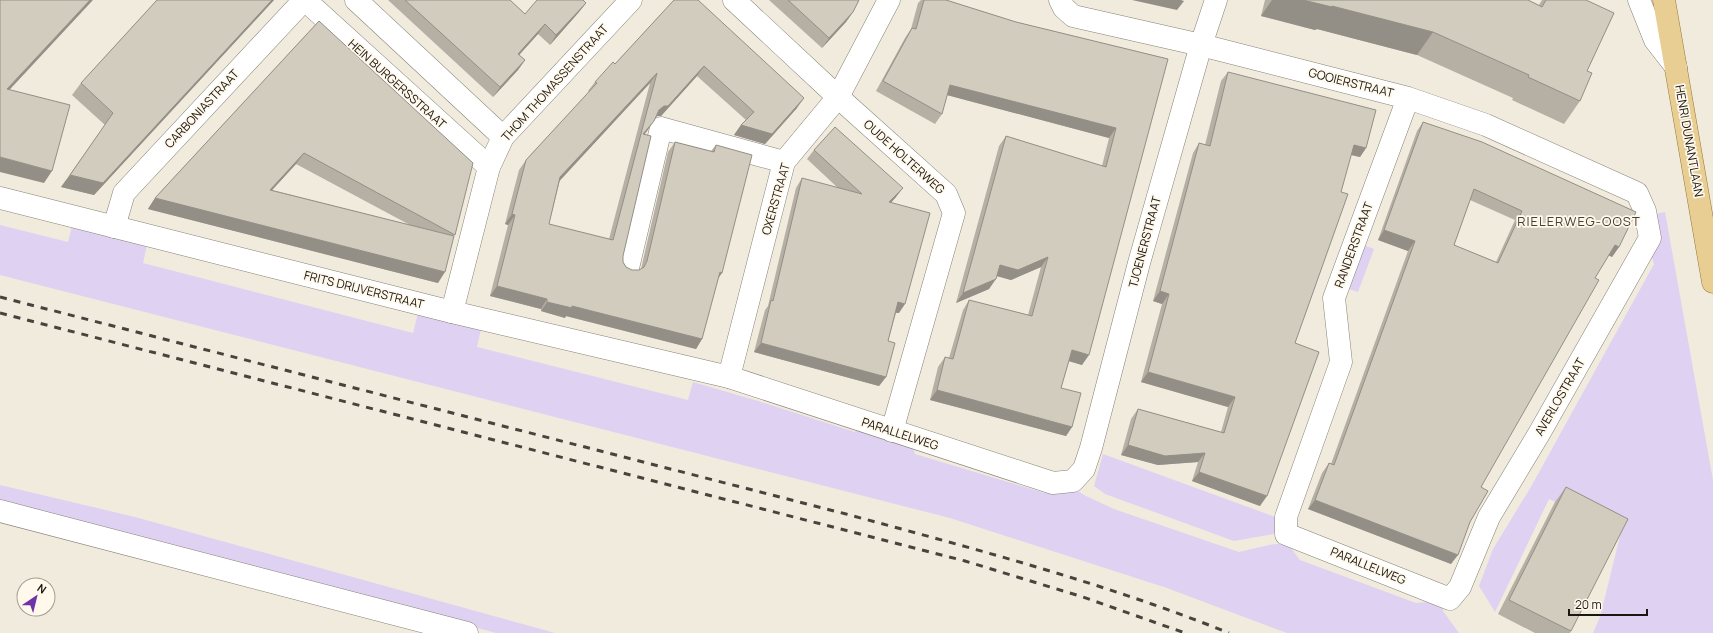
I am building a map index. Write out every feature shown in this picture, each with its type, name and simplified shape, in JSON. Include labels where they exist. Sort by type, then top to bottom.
[{"type":"main road","name":"HENRI DUNANTLAAN","points":[[1664,0],[1713,282]]},
{"type":"street","name":"HEIN BURGERSSTRAAT","points":[[305,0],[490,167]]},
{"type":"street","name":"CARBONIASTRAAT","points":[[114,227],[124,194],[305,0]]},
{"type":"street","points":[[356,0],[503,137]]},
{"type":"street","name":"THOM THOMASSENSTRAAT","points":[[452,312],[490,167],[503,137],[632,0]]},
{"type":"street","name":"OUDE HOLTERWEG","points":[[734,0],[838,97],[946,194],[954,213],[892,431]]},
{"type":"street","name":"OXERSTRAAT","points":[[729,377],[784,162],[838,97],[889,0]]},
{"type":"street","name":"GOOIERSTRAAT","points":[[1060,0],[1064,8],[1073,16],[1200,45],[1408,98],[1486,125],[1637,193]]},
{"type":"street","name":"TJOENERSTRAAT","points":[[1073,480],[1084,469],[1090,453],[1139,263],[1200,45],[1216,0]]},
{"type":"street","points":[[1639,0],[1655,40],[1676,67]]},
{"type":"street","name":"RANDERSTRAAT","points":[[1286,534],[1286,517],[1341,362],[1334,298],[1408,98]]},
{"type":"street","points":[[628,268],[661,128],[784,162]]},
{"type":"street","name":"AVERLOSTRAAT","points":[[1450,599],[1460,587],[1489,517],[1540,432],[1650,238],[1645,211],[1637,193]]},
{"type":"street","name":"FRITS DRIJVERSTRAAT","points":[[0,198],[452,312],[729,377]]},
{"type":"street","name":"PARALLELWEG","points":[[729,377],[1053,483],[1073,480]]},
{"type":"street","points":[[0,510],[467,633]]},
{"type":"street","name":"PARALLELWEG","points":[[1286,534],[1450,599]]},
{"type":"shaded area","points":[[1665,212],[1713,480],[1713,633],[1593,633],[1600,617],[1621,532],[1549,499],[1495,612],[1479,586],[1493,549],[1532,485],[1654,264],[1651,254],[1655,214]]},
{"type":"shaded area","points":[[0,225],[68,242],[72,226],[147,245],[143,263],[413,333],[418,313],[481,329],[477,347],[688,400],[693,382],[855,432],[862,425],[910,441],[915,454],[1045,493],[1056,487],[1073,488],[1114,509],[1239,552],[1283,543],[1291,548],[1300,560],[1416,603],[1427,602],[1442,606],[1443,611],[1459,633],[1287,633],[1167,588],[950,518],[0,275]]},
{"type":"shaded area","points":[[1361,244],[1374,249],[1358,292],[1346,288]]},
{"type":"shaded area","points":[[1103,454],[1278,518],[1278,529],[1273,534],[1234,541],[1105,494],[1094,486]]},
{"type":"shaded area","points":[[0,485],[135,517],[555,633],[496,633],[296,578],[0,502]]},
{"type":"building","points":[[0,0],[90,0],[7,89],[70,105],[52,171],[0,157]]},
{"type":"building","points":[[157,0],[272,0],[103,183],[70,175],[113,113],[81,83]]},
{"type":"building","points":[[405,0],[510,0],[525,14],[537,0],[583,0],[586,3],[556,35],[545,24],[518,54],[525,60],[500,87]]},
{"type":"building","points":[[674,0],[698,0],[804,98],[772,134],[741,125],[754,112],[704,66],[668,106],[664,106],[659,110],[654,121],[643,134],[651,136],[623,256],[623,262],[626,267],[632,270],[639,270],[644,267],[647,261],[675,142],[714,152],[716,145],[752,155],[722,273],[720,272],[702,339],[572,306],[572,308],[547,302],[547,299],[497,286],[515,215],[512,214],[526,160],[597,83],[595,82],[613,62],[615,64]],"holes":[[[657,73],[613,240],[549,224],[560,177]]]},
{"type":"building","points":[[788,0],[859,0],[853,12],[829,38]]},
{"type":"building","points":[[924,0],[946,0],[1016,22],[1168,59],[1089,355],[1072,350],[1061,388],[1081,393],[1072,427],[937,390],[945,357],[953,359],[969,300],[1032,316],[1048,257],[1018,270],[1000,265],[996,279],[963,293],[1006,136],[1106,167],[1116,128],[950,85],[942,114],[883,81],[912,28],[916,29]]},
{"type":"building","points":[[1303,0],[1528,0],[1542,7],[1546,0],[1586,0],[1614,13],[1587,71],[1592,73],[1580,101],[1528,77],[1529,75],[1433,32]]},
{"type":"building","points":[[319,21],[473,163],[455,235],[304,153],[270,190],[454,236],[445,272],[155,198]]},
{"type":"building","points":[[1228,72],[1376,110],[1366,148],[1354,145],[1341,192],[1348,194],[1295,343],[1319,352],[1267,496],[1199,472],[1205,453],[1165,456],[1128,445],[1138,409],[1224,433],[1235,397],[1148,372],[1169,294],[1160,291],[1199,143],[1210,146]]},
{"type":"building","points":[[1423,122],[1482,142],[1636,212],[1619,247],[1615,245],[1595,278],[1599,280],[1481,487],[1488,491],[1470,522],[1458,555],[1315,500],[1329,463],[1334,465],[1415,241],[1384,230]],"holes":[[[1474,189],[1522,211],[1498,263],[1454,245]]]},
{"type":"building","points":[[835,127],[903,188],[889,202],[930,213],[905,304],[898,302],[888,341],[895,343],[886,377],[761,343],[771,300],[773,301],[802,178],[862,194],[814,150]]},
{"type":"building","points":[[1566,487],[1628,519],[1571,631],[1509,600]]},
{"type":"railway","points":[[0,297],[943,540],[1135,598],[1229,633]]},
{"type":"railway","points":[[0,313],[965,561],[1083,597],[1185,633]]},
{"type":"district","name":"RIELERWEG-OOST","points":[[1579,221]]}]
